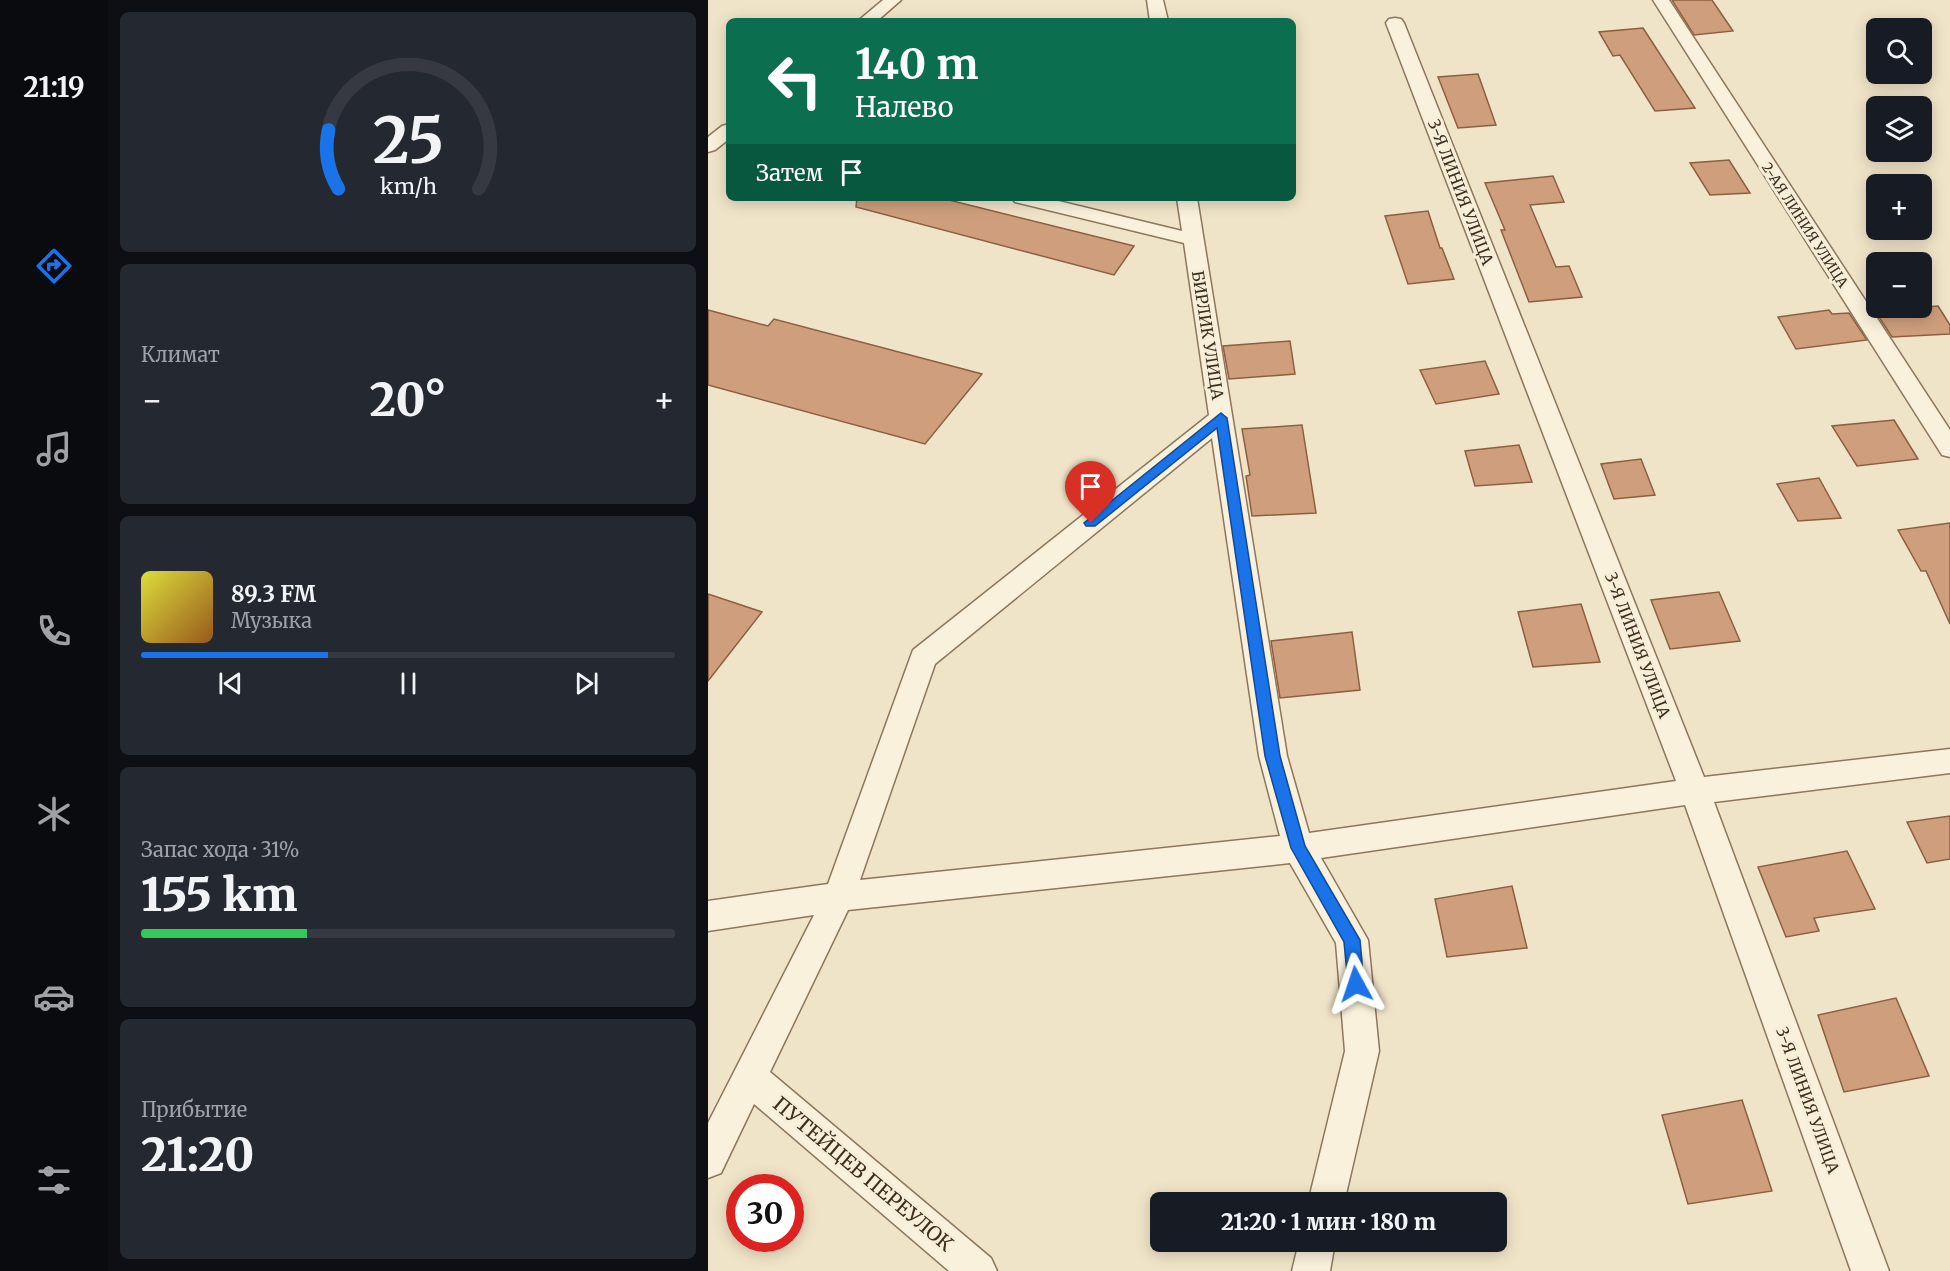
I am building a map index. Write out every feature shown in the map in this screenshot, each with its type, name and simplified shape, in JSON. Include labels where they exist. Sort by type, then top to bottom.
[{"type":"street","points":[[871,18],[894,0]]},
{"type":"street","points":[[1155,0],[1158,18]]},
{"type":"street","name":"2-АЯ ЛИНИЯ УЛИЦА","points":[[1660,0],[1950,449]]},
{"type":"street","name":"3-Я ЛИНИЯ УЛИЦА","points":[[1395,23],[1695,791],[1870,1271]]},
{"type":"street","points":[[708,146],[726,132]]},
{"type":"street","points":[[1034,201],[1172,236],[1193,238]]},
{"type":"street","name":"БИРЛИК УЛИЦА","points":[[1187,201],[1273,756],[1298,848],[1352,940],[1362,1051],[1329,1192]]},
{"type":"street","points":[[708,1160],[839,897],[923,658],[1221,418]]},
{"type":"street","points":[[708,916],[839,897],[1298,848],[1695,791],[1950,761]]},
{"type":"street","name":"ПУТЕЙЦЕВ ПЕРЕУЛОК","points":[[748,1076],[978,1271]]},
{"type":"street","points":[[1311,1271],[1315,1252]]},
{"type":"building","points":[[1672,0],[1712,0],[1733,31],[1694,35]]},
{"type":"building","points":[[1643,28],[1695,108],[1655,111],[1620,55],[1613,56],[1599,32]]},
{"type":"building","points":[[1478,74],[1496,125],[1458,128],[1438,77]]},
{"type":"building","points":[[1729,160],[1750,193],[1710,195],[1690,163]]},
{"type":"building","points":[[1553,176],[1564,202],[1530,205],[1556,267],[1569,266],[1582,297],[1529,302],[1501,230],[1505,230],[1485,183]]},
{"type":"building","points":[[857,201],[953,201],[1134,246],[1114,275],[856,207]]},
{"type":"building","points":[[1428,211],[1440,248],[1442,248],[1454,279],[1408,284],[1385,216]]},
{"type":"building","points":[[1932,306],[1938,306],[1950,325],[1950,334],[1892,337],[1880,318],[1932,318]]},
{"type":"building","points":[[708,310],[768,326],[774,319],[982,374],[925,444],[708,385]]},
{"type":"building","points":[[1829,310],[1832,314],[1849,313],[1867,340],[1796,349],[1778,317]]},
{"type":"building","points":[[1290,341],[1295,374],[1229,379],[1223,346]]},
{"type":"building","points":[[1485,361],[1499,394],[1436,404],[1420,370]]},
{"type":"building","points":[[1894,420],[1918,459],[1857,466],[1832,426]]},
{"type":"building","points":[[1302,425],[1316,513],[1252,516],[1246,476],[1250,475],[1242,429]]},
{"type":"building","points":[[1519,445],[1532,482],[1475,486],[1465,451]]},
{"type":"building","points":[[1641,459],[1655,495],[1614,499],[1601,464]]},
{"type":"building","points":[[1819,478],[1841,518],[1798,521],[1777,484]]},
{"type":"building","points":[[1950,523],[1950,624],[1926,571],[1921,571],[1898,530]]},
{"type":"building","points":[[1719,592],[1740,641],[1670,649],[1651,600]]},
{"type":"building","points":[[708,594],[762,612],[708,681]]},
{"type":"building","points":[[1581,604],[1600,662],[1533,667],[1518,612]]},
{"type":"building","points":[[1352,632],[1360,690],[1280,698],[1271,641]]},
{"type":"building","points":[[1950,816],[1950,859],[1927,863],[1907,822]]},
{"type":"building","points":[[1847,851],[1875,909],[1814,918],[1819,931],[1786,937],[1758,867]]},
{"type":"building","points":[[1512,886],[1527,948],[1447,957],[1435,899]]},
{"type":"building","points":[[1896,998],[1929,1076],[1844,1092],[1818,1015]]},
{"type":"building","points":[[1742,1100],[1772,1191],[1688,1204],[1662,1115]]},
{"type":"route","points":[[1091,523],[1221,418],[1273,756],[1298,848],[1352,940],[1356,984]]}]
